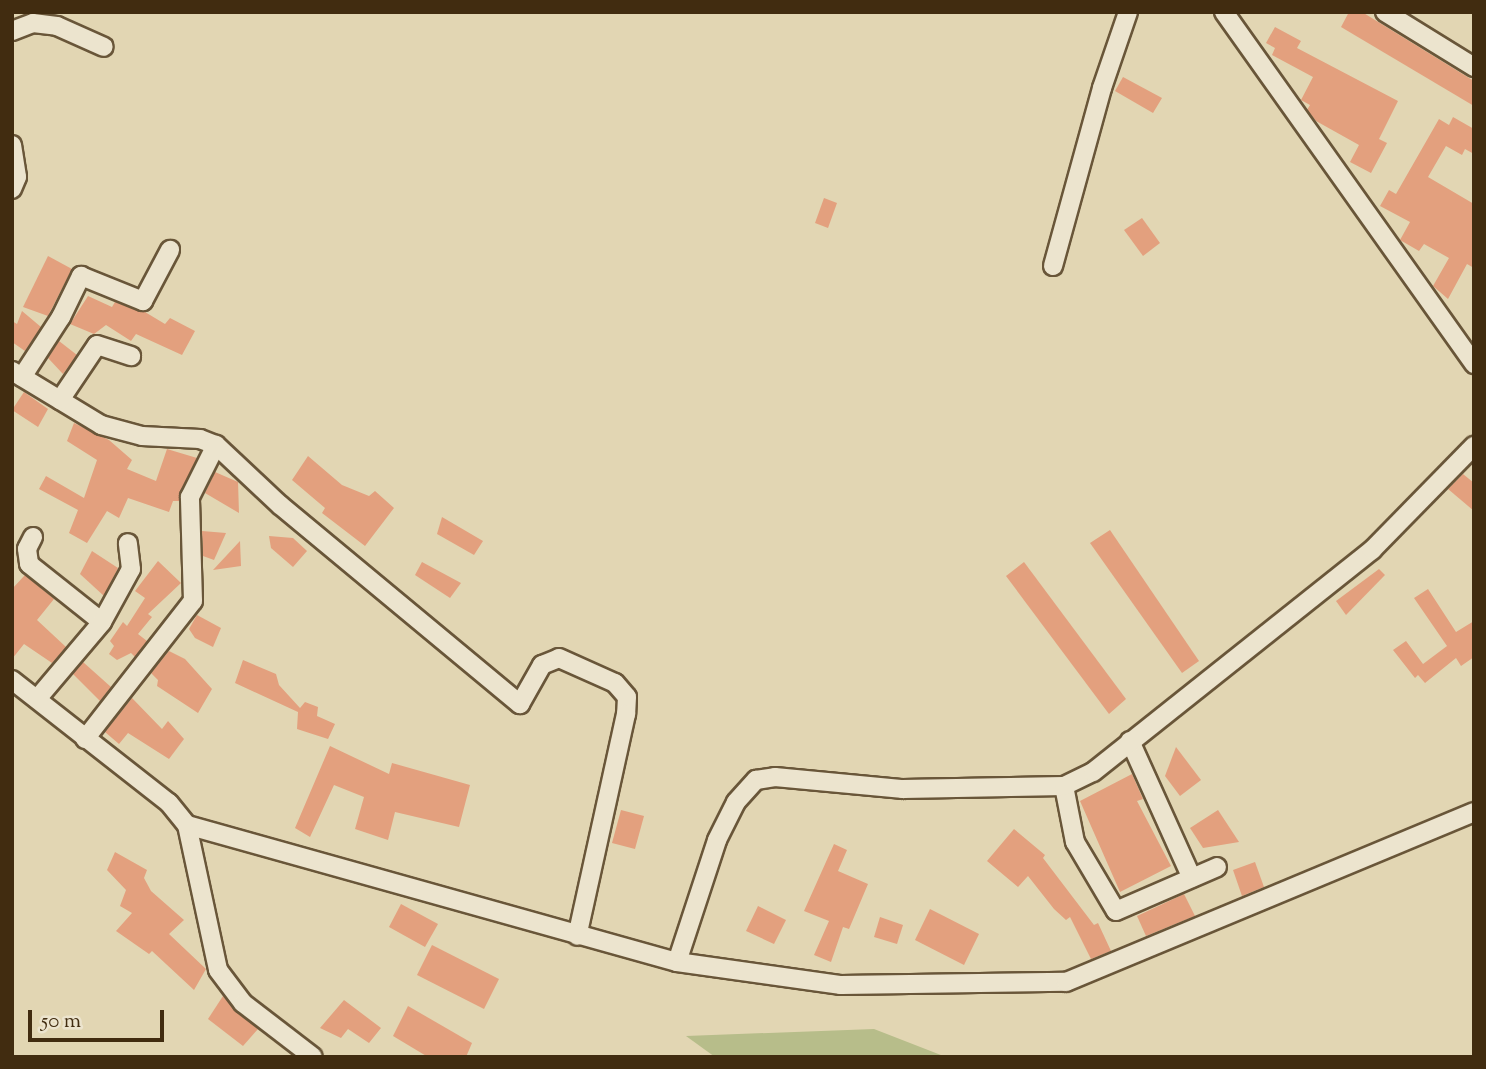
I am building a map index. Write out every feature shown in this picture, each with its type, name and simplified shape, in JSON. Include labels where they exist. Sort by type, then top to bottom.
[{"type":"street","points":[[1053,266],[1102,88],[1128,12]]},
{"type":"street","points":[[1224,12],[1474,364]]},
{"type":"street","points":[[1385,12],[1474,67]]},
{"type":"street","points":[[12,31],[33,23],[57,26],[104,47]]},
{"type":"street","points":[[12,145],[17,177],[12,189]]},
{"type":"street","points":[[170,250],[143,301],[81,276],[61,317],[17,374],[101,425],[142,436],[200,439],[216,445],[500,692],[520,704],[542,666],[559,658],[615,683],[627,697],[616,775],[577,936]]},
{"type":"street","points":[[60,400],[97,345],[131,356]]},
{"type":"street","points":[[85,739],[193,601],[190,497],[216,445]]},
{"type":"street","points":[[677,962],[717,840],[736,802],[757,780],[775,777],[903,789],[1064,786],[1093,772],[1372,550],[1474,446]]},
{"type":"street","points":[[33,537],[27,549],[29,564],[103,622]]},
{"type":"street","points":[[37,699],[103,622],[131,569],[128,543]]},
{"type":"street","points":[[12,680],[169,803],[187,824],[218,970],[243,1003],[313,1057]]},
{"type":"street","points":[[1130,741],[1192,878]]},
{"type":"street","points":[[1064,786],[1075,842],[1116,911],[1217,867]]},
{"type":"street","points":[[187,824],[677,962],[841,985],[1066,982],[1474,812]]},
{"type":"green space","points":[[874,1029],[946,1057],[715,1057],[686,1036]]},
{"type":"building","points":[[1349,12],[1362,12],[1474,81],[1474,106],[1341,27]]},
{"type":"building","points":[[1275,27],[1301,41],[1297,48],[1398,101],[1379,139],[1387,143],[1371,173],[1350,162],[1359,145],[1316,121],[1307,110],[1310,105],[1301,100],[1313,77],[1272,55],[1275,48],[1266,43]]},
{"type":"building","points":[[1123,77],[1162,98],[1153,113],[1115,91]]},
{"type":"building","points":[[1453,117],[1474,129],[1474,154],[1465,149],[1462,155],[1446,146],[1428,177],[1474,204],[1474,268],[1467,264],[1448,299],[1433,286],[1449,258],[1424,244],[1419,251],[1400,240],[1410,222],[1380,206],[1389,190],[1396,194],[1439,119],[1449,125]]},
{"type":"building","points":[[824,198],[837,203],[828,228],[815,223]]},
{"type":"building","points":[[1142,218],[1160,243],[1143,256],[1124,230]]},
{"type":"building","points":[[48,256],[72,269],[48,316],[23,307]]},
{"type":"building","points":[[88,296],[112,307],[115,302],[145,312],[165,324],[170,318],[195,331],[182,355],[136,334],[131,341],[106,325],[94,334],[70,324]]},
{"type":"building","points":[[22,311],[41,327],[25,351],[12,342],[12,321],[17,324]]},
{"type":"building","points":[[59,341],[77,355],[63,374],[48,358]]},
{"type":"building","points":[[24,392],[48,409],[38,427],[12,410]]},
{"type":"building","points":[[74,423],[109,440],[132,460],[127,469],[156,481],[167,449],[197,458],[179,501],[173,501],[169,512],[128,498],[119,518],[107,511],[87,543],[69,533],[78,510],[39,489],[46,476],[84,498],[97,460],[67,441]]},
{"type":"building","points":[[308,456],[342,485],[369,496],[375,491],[394,508],[365,546],[322,513],[325,508],[292,480]]},
{"type":"building","points":[[215,472],[238,482],[239,513],[205,493]]},
{"type":"building","points":[[1463,474],[1474,483],[1474,511],[1448,489]]},
{"type":"building","points":[[442,517],[483,541],[474,555],[437,534]]},
{"type":"building","points":[[1110,530],[1199,661],[1182,673],[1090,543]]},
{"type":"building","points":[[202,531],[226,533],[214,560],[203,556]]},
{"type":"building","points":[[269,536],[293,538],[307,551],[293,567],[271,548]]},
{"type":"building","points":[[240,541],[241,566],[213,570]]},
{"type":"building","points":[[92,551],[118,568],[104,596],[80,574]]},
{"type":"building","points":[[158,561],[181,583],[148,614],[152,617],[138,634],[147,641],[135,657],[131,653],[117,660],[109,654],[114,646],[110,641],[123,622],[127,626],[145,598],[135,591]]},
{"type":"building","points":[[422,562],[461,583],[450,598],[415,575]]},
{"type":"building","points":[[1024,562],[1126,699],[1109,714],[1006,576]]},
{"type":"building","points":[[1379,569],[1385,575],[1346,615],[1336,601]]},
{"type":"building","points":[[25,575],[54,599],[37,620],[66,647],[52,663],[24,644],[12,659],[12,589]]},
{"type":"building","points":[[1428,589],[1456,632],[1474,621],[1474,657],[1461,666],[1456,658],[1425,683],[1418,675],[1415,678],[1393,650],[1406,641],[1423,664],[1447,646],[1414,598]]},
{"type":"building","points":[[197,615],[221,628],[213,647],[195,638],[189,629]]},
{"type":"building","points":[[169,651],[185,659],[212,689],[198,713],[157,686],[158,680],[151,673]]},
{"type":"building","points":[[243,660],[276,674],[279,685],[300,708],[305,702],[318,707],[317,716],[335,724],[328,739],[297,729],[298,712],[235,683]]},
{"type":"building","points":[[83,662],[111,687],[100,701],[73,674]]},
{"type":"building","points":[[132,698],[162,729],[168,721],[184,739],[169,759],[128,733],[119,744],[105,732]]},
{"type":"building","points":[[330,746],[389,774],[392,763],[470,785],[459,827],[395,812],[388,840],[355,829],[364,797],[334,785],[310,837],[295,828]]},
{"type":"building","points":[[1176,747],[1201,780],[1180,796],[1165,776]]},
{"type":"building","points":[[1132,774],[1143,799],[1137,801],[1171,866],[1120,892],[1080,801]]},
{"type":"building","points":[[621,810],[644,816],[635,849],[612,843]]},
{"type":"building","points":[[1218,810],[1239,842],[1203,848],[1190,828]]},
{"type":"building","points":[[1014,829],[1045,855],[1043,858],[1094,925],[1098,923],[1111,951],[1091,959],[1070,917],[1066,920],[1054,909],[1028,876],[1018,887],[987,861]]},
{"type":"building","points":[[834,844],[847,850],[838,871],[868,884],[849,929],[843,927],[831,962],[814,955],[829,921],[804,911]]},
{"type":"building","points":[[115,852],[147,870],[144,878],[151,891],[184,920],[169,934],[206,969],[194,990],[152,951],[149,954],[116,931],[132,913],[120,906],[126,890],[107,870]]},
{"type":"building","points":[[1255,862],[1264,887],[1242,896],[1233,870]]},
{"type":"building","points":[[1184,894],[1195,916],[1146,936],[1137,916]]},
{"type":"building","points":[[401,904],[438,924],[425,947],[389,927]]},
{"type":"building","points":[[758,906],[786,920],[774,944],[746,931]]},
{"type":"building","points":[[930,909],[979,934],[964,965],[915,940]]},
{"type":"building","points":[[880,917],[903,925],[897,944],[874,937]]},
{"type":"building","points":[[432,945],[499,979],[484,1009],[417,975]]},
{"type":"building","points":[[223,996],[258,1029],[243,1046],[208,1019]]},
{"type":"building","points":[[344,1000],[381,1028],[369,1043],[348,1029],[341,1038],[320,1028]]},
{"type":"building","points":[[408,1006],[472,1043],[466,1057],[428,1057],[393,1036]]}]
